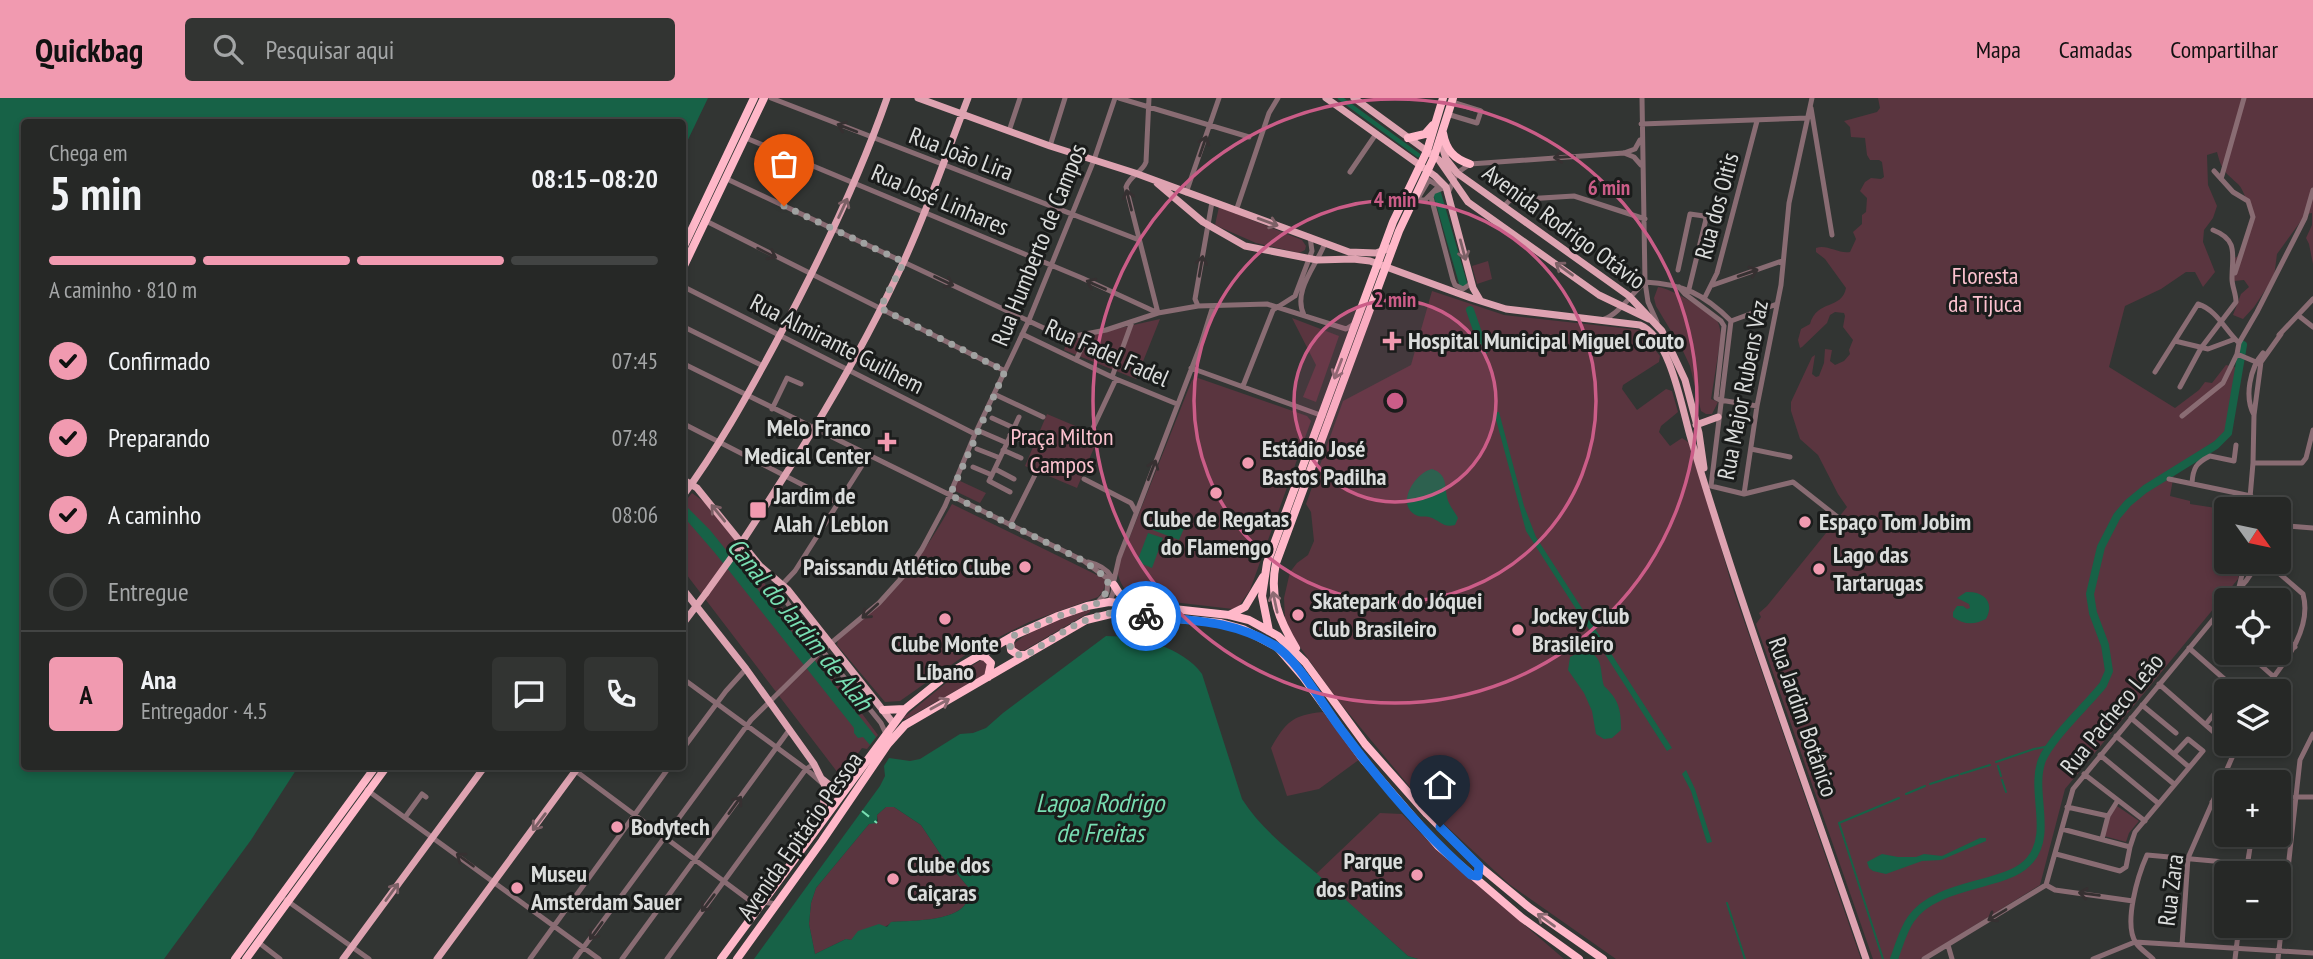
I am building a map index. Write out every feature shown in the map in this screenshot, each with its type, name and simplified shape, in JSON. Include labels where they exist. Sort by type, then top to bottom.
[{"type":"highway","points":[[686,242],[754,98]]},
{"type":"highway","points":[[686,262],[764,98]]},
{"type":"highway","points":[[1408,138],[1425,134],[1449,99]]},
{"type":"highway","points":[[1449,99],[1441,134],[1424,168],[1393,247],[1356,323],[1280,551],[1273,593],[1279,619],[1305,662],[1387,770],[1479,866],[1530,908],[1602,959]]},
{"type":"highway","points":[[1430,154],[1437,116]]},
{"type":"highway","points":[[1441,134],[1451,154],[1470,164]]},
{"type":"highway","points":[[1229,615],[1245,607],[1263,577],[1382,265],[1382,252],[1401,203],[1424,168]]},
{"type":"highway","points":[[1263,577],[1262,606],[1268,630],[1277,647],[1294,665],[1350,743],[1438,846],[1522,918],[1576,957]]},
{"type":"highway","points":[[1114,583],[1119,593],[1132,604]]},
{"type":"highway","points":[[1086,620],[1109,602]]},
{"type":"highway","points":[[888,738],[893,723],[905,709],[976,655],[1058,616],[1096,604],[1132,604],[1229,615],[1249,620],[1281,638],[1305,662]]},
{"type":"highway","points":[[1086,620],[1115,612],[1222,624],[1243,629],[1277,647]]},
{"type":"highway","name":"Avenida Epitácio Pessoa","points":[[721,959],[841,794],[888,738],[912,719],[1086,620]]},
{"type":"highway","points":[[1013,636],[1010,645],[1013,652],[1018,655],[1028,654]]},
{"type":"highway","points":[[976,655],[985,657],[991,663],[988,677]]},
{"type":"highway","points":[[883,710],[905,709]]},
{"type":"highway","name":"Avenida Epitácio Pessoa","points":[[737,959],[853,794],[872,759]]},
{"type":"highway","points":[[365,789],[374,770]]},
{"type":"highway","points":[[235,959],[284,900],[365,789],[383,770]]},
{"type":"highway","points":[[841,794],[853,794]]},
{"type":"highway","points":[[1471,875],[1478,876],[1479,866]]},
{"type":"highway","points":[[250,957],[284,900]]},
{"type":"highway","points":[[1576,957],[1572,948],[1577,942]]},
{"type":"main road","points":[[686,492],[720,442],[813,275],[855,183],[887,98]]},
{"type":"main road","points":[[918,98],[1356,253],[1382,252],[1393,247]]},
{"type":"main road","points":[[686,618],[734,554],[785,477],[849,370],[904,262],[968,98]]},
{"type":"main road","points":[[1326,98],[1424,168],[1449,190],[1461,195]]},
{"type":"main road","name":"Avenida Rodrigo Otávio","points":[[1354,98],[1441,162],[1449,190],[1461,195],[1599,295],[1650,319]]},
{"type":"main road","name":"Avenida Rodrigo Otávio","points":[[1441,134],[1446,159],[1458,173],[1629,296],[1650,319]]},
{"type":"main road","points":[[1157,183],[1208,225],[1253,249],[1313,260],[1353,259],[1382,265],[1506,309],[1594,320]]},
{"type":"main road","points":[[1449,190],[1471,281],[1481,301]]},
{"type":"main road","points":[[1533,247],[1549,239]]},
{"type":"main road","name":"Rua Jardim Botânico","points":[[1650,319],[1662,331],[1677,360],[1697,425],[1708,486]]},
{"type":"main road","name":"Rua Jardim Botânico","points":[[1594,320],[1645,328],[1669,364],[1752,631],[1866,959]]},
{"type":"main road","points":[[1688,430],[1718,417]]},
{"type":"main road","points":[[686,481],[693,484],[760,566],[782,584],[893,723]]},
{"type":"main road","name":"Avenida Epitácio Pessoa","points":[[686,593],[746,669],[814,764],[823,782],[822,821]]},
{"type":"main road","points":[[343,959],[482,770]]},
{"type":"main road","points":[[437,959],[574,770]]},
{"type":"main road","name":"Avenida Epitácio Pessoa","points":[[823,782],[841,794]]},
{"type":"street","name":"Rua João Lira","points":[[771,98],[1139,240]]},
{"type":"street","points":[[1010,131],[1020,98]]},
{"type":"street","points":[[1050,146],[1065,98]]},
{"type":"street","points":[[1117,98],[1249,137]]},
{"type":"street","name":"Rua Humberto de Campos","points":[[575,959],[746,726],[768,701],[815,657],[879,603],[901,579],[928,540],[1029,320],[1117,98]]},
{"type":"street","points":[[1149,98],[1146,162],[1126,187],[1158,313]]},
{"type":"street","points":[[1186,193],[1219,98]]},
{"type":"street","points":[[1236,211],[1269,113],[1279,98]]},
{"type":"street","points":[[1642,98],[1645,282],[1648,302],[1662,331]]},
{"type":"street","points":[[1812,98],[1811,108],[1832,235]]},
{"type":"street","points":[[2221,179],[2244,98]]},
{"type":"street","points":[[1447,114],[1477,123],[1481,111],[1449,99]]},
{"type":"street","name":"Rua Major Rubens Vaz","points":[[1708,486],[1744,494],[1757,406],[1777,304],[1789,202],[1811,108]]},
{"type":"street","points":[[1641,124],[1808,118]]},
{"type":"street","name":"Rua dos Oitis","points":[[1704,299],[1717,273],[1757,121]]},
{"type":"street","points":[[1350,172],[1376,134]]},
{"type":"street","points":[[1471,281],[1462,289],[1455,285],[1431,197],[1433,192],[1449,190],[1458,173],[1470,164],[1624,153],[1639,144],[1642,134]]},
{"type":"street","name":"Rua José Linhares","points":[[746,138],[1158,313]]},
{"type":"street","points":[[1804,140],[1811,141],[1818,150]]},
{"type":"street","points":[[1624,153],[1637,159],[1643,171]]},
{"type":"street","points":[[2214,171],[2233,192],[2248,201],[2253,217],[2242,257],[2232,279]]},
{"type":"street","points":[[727,179],[1065,338],[1088,334],[1158,313],[1198,306],[1266,304],[1346,329],[1356,323]]},
{"type":"street","points":[[2182,416],[2223,383],[2237,354],[2237,341],[2257,312],[2305,218],[2313,190]]},
{"type":"street","points":[[1504,206],[1510,200],[1574,196],[1645,219]]},
{"type":"street","points":[[1198,306],[1195,299],[1212,202]]},
{"type":"street","points":[[1678,270],[1690,214],[1704,216],[1706,219],[1689,289]]},
{"type":"street","points":[[706,221],[1005,371]]},
{"type":"street","points":[[2180,387],[2201,348],[2236,302],[2231,243],[2226,235],[2213,230]]},
{"type":"street","points":[[1304,315],[1299,303],[1313,260],[1310,237]]},
{"type":"street","points":[[1243,386],[1271,314],[1278,306],[1295,296],[1325,243]]},
{"type":"street","points":[[1713,285],[1782,261]]},
{"type":"street","points":[[1717,273],[1728,280]]},
{"type":"street","points":[[1440,286],[1453,280]]},
{"type":"street","points":[[1594,320],[1611,317],[1645,282],[1667,283],[1689,289],[1731,321]]},
{"type":"street","points":[[1679,286],[1724,326],[1716,398],[1720,401],[1757,406]]},
{"type":"street","name":"Rua Almirante Guilhem","points":[[686,288],[976,432],[1007,443]]},
{"type":"street","points":[[2254,415],[2251,409],[2250,381],[2257,365],[2313,299]]},
{"type":"street","points":[[1731,321],[1777,304]]},
{"type":"street","points":[[2155,372],[2199,304],[2211,310],[2237,341]]},
{"type":"street","points":[[1109,602],[1116,567],[1213,306]]},
{"type":"street","points":[[2299,316],[2313,327]]},
{"type":"street","points":[[1708,486],[1731,321]]},
{"type":"street","points":[[1092,430],[1114,378],[1132,322]]},
{"type":"street","points":[[686,328],[763,366]]},
{"type":"street","name":"Rua Fadel Fadel","points":[[1022,334],[1114,378],[1177,404]]},
{"type":"street","points":[[1076,360],[1088,334]]},
{"type":"street","points":[[1059,352],[1065,338]]},
{"type":"street","points":[[2175,341],[2201,348],[2214,348],[2237,341]]},
{"type":"street","points":[[2237,354],[2257,365]]},
{"type":"street","points":[[686,365],[1084,561],[1104,568],[1114,583]]},
{"type":"street","points":[[2169,479],[2251,496],[2254,415],[2260,381],[2257,365]]},
{"type":"street","points":[[1191,368],[1325,417]]},
{"type":"street","points":[[772,408],[787,378],[801,384]]},
{"type":"street","points":[[2250,381],[2254,378],[2260,381]]},
{"type":"street","points":[[994,394],[1043,417]]},
{"type":"street","points":[[1010,492],[989,482],[1019,417]]},
{"type":"street","points":[[992,418],[1014,428]]},
{"type":"street","points":[[686,425],[838,503]]},
{"type":"street","points":[[2253,463],[2302,463],[2306,458],[2313,430]]},
{"type":"street","points":[[1010,435],[1030,444]]},
{"type":"street","points":[[2192,483],[2194,468],[2198,463],[2210,456],[2234,461],[2236,445]]},
{"type":"street","points":[[977,449],[1000,458]]},
{"type":"street","points":[[1751,449],[1790,457]]},
{"type":"street","points":[[1003,450],[1021,458]]},
{"type":"street","points":[[868,456],[795,571],[779,588],[823,651],[881,723],[888,738]]},
{"type":"street","points":[[973,467],[1014,479]]},
{"type":"street","points":[[1010,525],[1036,474]]},
{"type":"street","points":[[1084,479],[1131,503],[1136,512]]},
{"type":"street","points":[[1744,494],[1793,482],[1840,520]]},
{"type":"street","points":[[1131,503],[1140,501]]},
{"type":"street","points":[[2291,526],[2313,528]]},
{"type":"street","points":[[1084,561],[1108,579],[1107,592],[1096,604]]},
{"type":"street","points":[[2260,665],[2274,677],[2288,660],[2305,620],[2305,600],[2299,590],[2280,574]]},
{"type":"street","name":"Rua Pacheco Leão","points":[[2046,886],[2071,792],[2214,619]]},
{"type":"street","points":[[2291,644],[2295,647]]},
{"type":"street","points":[[2189,648],[2224,679]]},
{"type":"street","points":[[686,745],[746,669]]},
{"type":"street","points":[[686,681],[823,782]]},
{"type":"street","points":[[2159,684],[2214,732]]},
{"type":"street","points":[[2142,705],[2176,733]]},
{"type":"street","points":[[2206,724],[2214,714]]},
{"type":"street","points":[[2131,718],[2189,767]]},
{"type":"street","points":[[622,959],[790,729]]},
{"type":"street","points":[[2278,959],[2302,752],[2313,734]]},
{"type":"street","points":[[2116,736],[2175,784]]},
{"type":"street","points":[[2056,854],[2120,871],[2126,867],[2136,832],[2203,750],[2188,739],[2174,754]]},
{"type":"street","points":[[2101,755],[2158,803]]},
{"type":"street","name":"Rua Zara","points":[[2182,945],[2188,858],[2233,756]]},
{"type":"street","points":[[667,959],[806,769],[814,764]]},
{"type":"street","points":[[578,770],[749,900],[762,904],[777,904]]},
{"type":"street","points":[[530,959],[667,770]]},
{"type":"street","points":[[2084,774],[2145,821]]},
{"type":"street","points":[[365,789],[406,816],[599,959]]},
{"type":"street","points":[[406,816],[422,794],[426,797]]},
{"type":"street","points":[[2295,797],[2313,797]]},
{"type":"street","points":[[2102,839],[2108,816],[2118,800]]},
{"type":"street","points":[[2067,807],[2108,816]]},
{"type":"street","points":[[2062,829],[2130,847]]},
{"type":"street","points":[[2153,959],[2135,942],[2132,921],[2133,901],[2145,859],[2150,854],[2218,861]]},
{"type":"street","points":[[1924,959],[2046,886],[2055,890],[2133,901]]},
{"type":"street","points":[[284,900],[369,959]]},
{"type":"street","points":[[2235,959],[2238,938]]},
{"type":"street","points":[[258,942],[281,959]]},
{"type":"street","points":[[2092,959],[2135,942],[2313,953]]},
{"type":"street","points":[[1948,945],[1952,959]]},
{"type":"green space","name":"Floresta da Tijuca","points":[[1878,98],[2313,98],[2313,264],[2306,238],[2312,225],[2312,213],[2306,214],[2277,254],[2274,277],[2254,307],[2243,319],[2233,315],[2241,294],[2249,287],[2244,280],[2234,281],[2231,259],[2237,257],[2244,242],[2251,214],[2242,189],[2224,170],[2217,152],[2207,155],[2208,185],[2217,206],[2213,218],[2204,230],[2203,242],[2215,272],[2203,287],[2195,272],[2186,272],[2161,289],[2125,306],[2109,367],[2175,408],[2199,390],[2205,382],[2212,383],[2226,365],[2238,368],[2227,433],[2175,468],[2170,496],[2190,501],[2190,504],[2214,508],[2214,574],[2239,574],[2238,579],[2231,588],[2214,588],[2214,608],[2065,789],[2040,885],[1920,959],[1873,959],[1756,624],[1761,617],[1759,613],[1847,507],[1818,455],[1800,439],[1791,411],[1791,402],[1812,357],[1815,355],[1812,374],[1816,377],[1819,376],[1824,363],[1825,349],[1832,350],[1830,361],[1835,365],[1850,354],[1853,340],[1843,327],[1844,313],[1835,312],[1830,315],[1827,323],[1800,348],[1798,340],[1801,329],[1810,324],[1813,316],[1823,307],[1840,299],[1846,288],[1825,259],[1816,252],[1816,248],[1850,252],[1856,239],[1853,232],[1862,224],[1862,215],[1866,212],[1867,198],[1860,191],[1871,178],[1884,177],[1882,162],[1870,160],[1867,155],[1865,138],[1851,137],[1850,127],[1844,121],[1877,112],[1880,108]]},
{"type":"green space","points":[[1219,207],[1302,240],[1306,246],[1305,250],[1299,253],[1256,243],[1215,225]]},
{"type":"green space","points":[[1488,261],[1492,279],[1477,284],[1472,266]]},
{"type":"green space","points":[[1658,287],[1689,300],[1705,310],[1718,323],[1721,336],[1711,399],[1718,402],[1712,414],[1701,411],[1690,366],[1656,306],[1654,298]]},
{"type":"green space","name":"Jockey Club Brasileiro","points":[[1432,291],[1504,315],[1640,330],[1644,335],[1643,343],[1649,342],[1660,356],[1659,362],[1623,385],[1622,389],[1637,410],[1666,389],[1672,391],[1678,412],[1661,426],[1659,432],[1670,446],[1682,438],[1691,444],[1732,586],[1861,959],[1616,959],[1509,884],[1429,810],[1336,698],[1295,640],[1285,619],[1284,598],[1290,572],[1308,555],[1314,541],[1311,512],[1306,504],[1343,401],[1411,365]]},
{"type":"green space","points":[[1292,318],[1339,336],[1316,402],[1303,397],[1316,365]]},
{"type":"green space","points":[[1160,319],[1136,379],[1064,350],[1067,340]]},
{"type":"green space","name":"Clube de Regatas do Flamengo","points":[[1198,378],[1307,416],[1311,421],[1250,590],[1239,606],[1233,609],[1138,598],[1123,587],[1117,569],[1192,380]]},
{"type":"green space","name":"Praça Milton Campos","points":[[1047,414],[1099,436],[1077,488],[1025,466]]},
{"type":"green space","points":[[958,480],[986,493],[980,503],[953,490]]},
{"type":"green space","points":[[692,493],[715,511],[734,535],[741,552],[878,735],[867,749],[862,748],[843,774],[838,773],[686,574],[686,500]]},
{"type":"green space","name":"Clube Monte Líbano","points":[[952,504],[1103,578],[1106,582],[1103,591],[1098,597],[1029,622],[971,651],[900,701],[885,702],[837,645],[838,640],[902,578],[927,545]]},
{"type":"green space","points":[[1090,609],[1090,612],[1023,651],[1015,649],[1015,643],[1032,631]]},
{"type":"green space","points":[[983,659],[987,661],[987,673],[906,719],[903,718],[951,679]]},
{"type":"green space","points":[[1323,712],[1360,759],[1319,789],[1287,796],[1271,748],[1291,721],[1304,715]]},
{"type":"green space","points":[[2117,806],[2139,821],[2129,833],[2126,842],[2104,836],[2109,817]]},
{"type":"green space","name":"Clube dos Caiçaras","points":[[886,807],[894,807],[921,825],[941,855],[969,888],[968,899],[962,908],[953,914],[927,920],[892,922],[815,954],[809,924],[816,888],[869,824],[878,821],[877,815]]},
{"type":"green space","name":"Parque dos Patins","points":[[1380,813],[1402,814],[1434,847],[1564,959],[1418,959],[1408,956],[1316,874]]},
{"type":"water","points":[[0,98],[708,98],[686,144],[686,119],[21,119],[21,770],[296,770],[251,840],[164,959],[0,959]]},
{"type":"water","points":[[1494,412],[1499,412],[1524,506],[1536,537],[1672,748],[1667,751],[1526,531]]},
{"type":"water","points":[[1432,469],[1444,479],[1447,498],[1458,518],[1455,525],[1418,516],[1411,512],[1408,505],[1407,498],[1413,483]]},
{"type":"water","points":[[686,506],[710,530],[876,737],[870,745],[863,737],[858,738],[854,728],[686,519]]},
{"type":"water","points":[[1156,515],[1185,526],[1179,540],[1150,529]]},
{"type":"water","points":[[1148,533],[1163,538],[1152,568],[1137,562]]},
{"type":"water","points":[[1966,592],[1978,593],[1986,599],[1989,607],[1986,619],[1969,623],[1953,617],[1957,606],[1970,608],[1969,604],[1957,598]]},
{"type":"water","name":"Lagoa Rodrigo de Freitas","points":[[1106,636],[1132,638],[1172,650],[1202,674],[1242,799],[1249,810],[1276,838],[1408,956],[1418,959],[754,959],[880,786],[885,776],[884,766],[889,758],[910,761],[920,759],[960,734],[986,728]],"holes":[[[886,807],[894,807],[921,825],[941,855],[969,888],[968,899],[962,908],[953,914],[927,920],[891,922],[887,927],[879,924],[858,931],[851,940],[846,939],[815,954],[809,924],[816,888],[869,824],[877,823],[877,815]]]},
{"type":"water","points":[[1582,651],[1598,659],[1604,686],[1618,705],[1621,730],[1612,738],[1604,739],[1596,734],[1592,711],[1584,693],[1568,670],[1570,657]]},
{"type":"water","points":[[1686,770],[1712,842],[1707,843],[1691,791],[1682,774]]},
{"type":"water","points":[[1980,838],[1986,838],[1986,841],[1941,860],[1922,861],[1886,874],[1873,871],[1867,862],[1882,854],[1898,857],[1924,854],[1942,856]]},
{"type":"waterway","points":[[1340,98],[1418,155]]},
{"type":"waterway","points":[[1437,193],[1463,283]]},
{"type":"waterway","points":[[1470,310],[1484,350]]},
{"type":"waterway","points":[[1894,959],[1908,923],[1927,903],[1948,893],[2013,873],[2026,864],[2037,849],[2041,825],[2038,785],[2042,760],[2061,732],[2103,685],[2109,671],[2105,645],[2093,613],[2090,594],[2101,547],[2117,516],[2128,503],[2145,489],[2216,445],[2228,433],[2243,345]]},
{"type":"waterway","points":[[1996,762],[2050,746]]},
{"type":"waterway","points":[[1961,774],[1990,765]]},
{"type":"waterway","points":[[1998,766],[2001,776]]},
{"type":"waterway","points":[[1930,784],[1958,775]]},
{"type":"waterway","points":[[2002,780],[2006,792]]},
{"type":"waterway","points":[[1906,794],[1925,786]]},
{"type":"waterway","points":[[1883,959],[1839,823],[1899,798]]},
{"type":"waterway","points":[[1727,903],[1745,959]]},
{"type":"ferry route","points":[[862,811],[877,823]]},
{"type":"way so far","points":[[784,206],[904,262],[880,308],[1005,371],[975,433],[950,495],[1084,561],[1106,576],[1109,583],[1106,594],[1096,604],[1058,616],[1013,636],[1010,645],[1013,652],[1022,656],[1028,654],[1086,620],[1115,612],[1146,616]]},
{"type":"place","name":"Hospital Municipal Miguel Couto","points":[[1392,341]]},
{"type":"place","name":"Melo Franco Medical Center","points":[[887,442]]},
{"type":"place","name":"Estádio José Bastos Padilha","points":[[1248,463]]},
{"type":"place","name":"Clube de Regatas do Flamengo","points":[[1216,493]]},
{"type":"place","name":"Jardim de Alah / Leblon","points":[[758,510]]},
{"type":"place","name":"Espaço Tom Jobim","points":[[1805,522]]},
{"type":"place","name":"Paissandu Atlético Clube","points":[[1025,567]]},
{"type":"place","name":"Lago das Tartarugas","points":[[1819,569]]},
{"type":"place","name":"Skatepark do Jóquei Club Brasileiro","points":[[1298,615]]},
{"type":"place","name":"Clube Monte Líbano","points":[[945,619]]},
{"type":"place","name":"Jockey Club Brasileiro","points":[[1518,630]]},
{"type":"place","name":"Bodytech","points":[[617,827]]},
{"type":"place","name":"Parque dos Patins","points":[[1417,875]]},
{"type":"place","name":"Clube dos Caiçaras","points":[[893,879]]},
{"type":"place","name":"Museu Amsterdam Sauer","points":[[517,888]]},
{"type":"route","points":[[1146,616],[1233,626],[1277,647],[1294,665],[1362,758],[1438,846],[1471,875],[1478,876],[1479,866],[1440,827]]},
{"type":"water label","name":"Canal do Jardim de Alah","points":[[800,624]]}]
